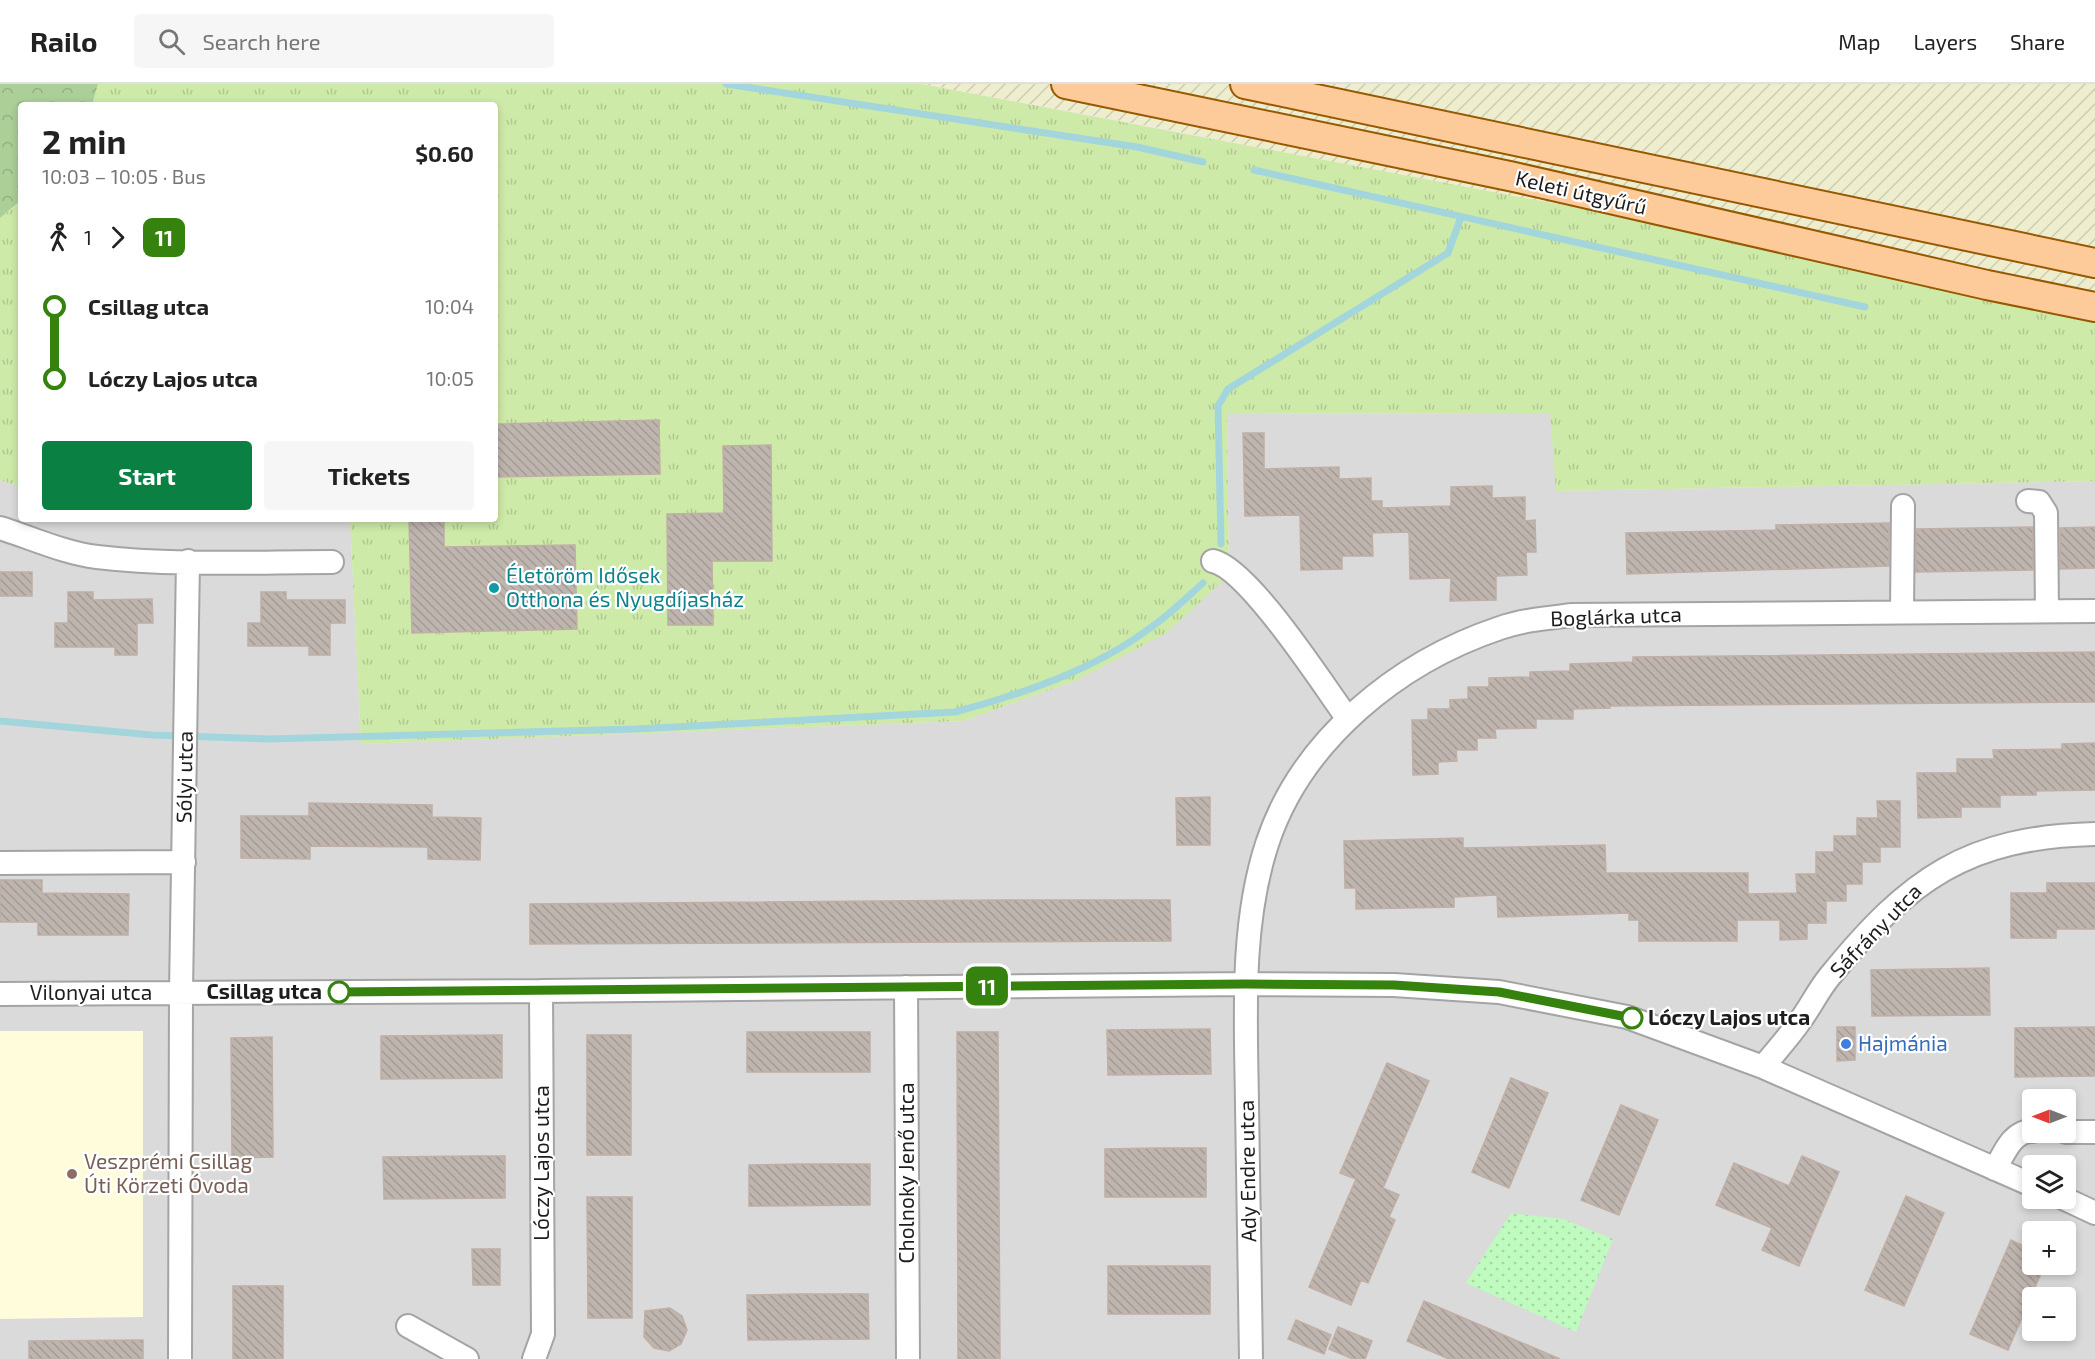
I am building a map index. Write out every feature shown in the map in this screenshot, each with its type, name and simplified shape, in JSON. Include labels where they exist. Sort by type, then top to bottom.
[{"type":"main road","name":"Keleti útgyűrű","points":[[1066,84],[1514,177],[1987,285],[2095,307]]},
{"type":"main road","name":"Keleti útgyűrű","points":[[1245,84],[2095,263]]},
{"type":"street","points":[[2028,501],[2039,502],[2046,513],[2048,611]]},
{"type":"street","points":[[1902,612],[1903,506]]},
{"type":"street","points":[[0,528],[69,551],[97,557],[188,561],[332,562]]},
{"type":"street","name":"Sólyi utca","points":[[181,993],[188,561]]},
{"type":"street","points":[[1213,561],[1226,565],[1256,595],[1348,719]]},
{"type":"street","name":"Boglárka utca","points":[[1246,984],[1255,894],[1267,845],[1280,809],[1298,779],[1348,719],[1375,695],[1407,672],[1483,634],[1536,620],[1572,615],[2095,611]]},
{"type":"street","name":"Sáfrány utca","points":[[1763,1067],[1799,1023],[1829,977],[1903,897],[1931,876],[1967,857],[2005,845],[2049,835],[2095,834]]},
{"type":"street","points":[[0,863],[184,862]]},
{"type":"street","points":[[180,1359],[181,993],[541,992],[1246,984],[1394,985],[1499,992],[1627,1017],[1763,1067],[2022,1181]]},
{"type":"street","name":"Ady Endre utca","points":[[1246,984],[1251,1359]]},
{"type":"street","name":"Cholnoky Jenő utca","points":[[906,987],[908,1359]]},
{"type":"street","name":"Lóczy Lajos utca","points":[[534,1359],[543,1334],[541,992]]},
{"type":"street","name":"Vilonyai utca","points":[[0,994],[181,993]]},
{"type":"street","points":[[2076,1132],[2095,1132]]},
{"type":"street","points":[[1995,1169],[2012,1139],[2022,1134]]},
{"type":"street","points":[[2076,1204],[2095,1213]]},
{"type":"street","points":[[408,1326],[468,1359]]},
{"type":"shaded area","points":[[1550,413],[1557,491],[2095,481],[2095,1359],[0,1359],[0,480],[18,486],[18,522],[350,522],[361,744],[963,721],[1077,680],[1229,575],[1227,414]]},
{"type":"shaded area","name":"Veszprémi Csillag Úti Körzeti Óvoda","points":[[0,1031],[143,1031],[143,1317],[0,1319]]},
{"type":"green space","points":[[0,84],[98,84],[93,102],[18,102],[18,203],[0,218]]},
{"type":"green space","points":[[98,84],[922,84],[1737,238],[2095,318],[2095,481],[1556,491],[1550,413],[1227,414],[1229,575],[1167,633],[1077,680],[963,721],[361,744],[350,522],[498,522],[498,102],[93,102]]},
{"type":"green space","points":[[922,84],[2095,84],[2095,318],[1186,133]]},
{"type":"green space","points":[[18,203],[18,486],[0,480],[0,218]]},
{"type":"green space","points":[[1511,1213],[1563,1219],[1613,1239],[1576,1332],[1466,1283]]},
{"type":"building","points":[[659,420],[660,474],[498,477],[498,424]]},
{"type":"building","points":[[1243,433],[1264,433],[1264,469],[1339,467],[1339,479],[1371,478],[1371,501],[1382,501],[1382,508],[1451,506],[1451,487],[1492,486],[1492,498],[1525,497],[1525,521],[1535,520],[1536,552],[1526,552],[1527,575],[1496,576],[1496,600],[1450,601],[1451,578],[1410,579],[1409,532],[1372,533],[1373,556],[1342,556],[1342,569],[1301,570],[1300,515],[1245,516]]},
{"type":"building","name":"Életöröm Idősek Otthona és Nyugdíjasház","points":[[771,445],[772,561],[712,561],[713,625],[668,625],[667,514],[724,513],[723,446]]},
{"type":"building","name":"Életöröm Idősek Otthona és Nyugdíjasház","points":[[409,522],[444,522],[444,547],[575,545],[577,629],[412,633]]},
{"type":"building","points":[[1889,523],[1889,566],[1627,574],[1626,533],[1776,530],[1776,525]]},
{"type":"building","points":[[2033,527],[2033,570],[1916,572],[1916,529]]},
{"type":"building","points":[[2095,527],[2095,568],[2060,569],[2060,528]]},
{"type":"building","points":[[0,572],[32,572],[32,596],[0,596]]},
{"type":"building","points":[[68,592],[93,592],[93,600],[152,599],[153,623],[137,623],[137,655],[115,655],[115,647],[55,647],[55,623],[68,623]]},
{"type":"building","points":[[261,592],[286,592],[286,600],[345,600],[345,623],[330,623],[330,655],[309,655],[309,646],[248,646],[248,623],[261,623]]},
{"type":"building","points":[[2095,652],[2095,702],[1610,706],[1610,708],[1573,709],[1573,719],[1536,719],[1536,728],[1495,729],[1496,738],[1477,738],[1477,750],[1456,750],[1457,761],[1438,762],[1438,774],[1413,775],[1412,720],[1428,720],[1428,709],[1450,709],[1450,700],[1468,699],[1468,687],[1489,687],[1489,678],[1530,677],[1530,672],[1570,671],[1570,664],[1633,662],[1633,657]]},
{"type":"building","points":[[2095,743],[2095,790],[2036,791],[2036,795],[2000,795],[2000,807],[1961,807],[1961,817],[1918,818],[1917,773],[1957,773],[1957,759],[1994,759],[1993,750],[2062,749],[2062,744]]},
{"type":"building","points":[[1210,797],[1210,845],[1177,845],[1176,798]]},
{"type":"building","points":[[1877,801],[1900,801],[1900,847],[1880,847],[1880,862],[1862,862],[1862,884],[1846,884],[1846,901],[1826,901],[1826,923],[1807,923],[1807,939],[1780,940],[1780,920],[1737,920],[1737,941],[1639,941],[1639,920],[1629,920],[1629,913],[1498,917],[1497,895],[1454,897],[1454,907],[1356,909],[1356,888],[1345,888],[1344,841],[1463,838],[1463,848],[1605,845],[1606,873],[1748,873],[1748,894],[1797,893],[1796,874],[1816,874],[1816,852],[1834,852],[1834,836],[1857,836],[1857,818],[1878,818]]},
{"type":"building","points":[[309,803],[432,805],[432,817],[481,818],[480,860],[428,859],[428,847],[310,846],[310,859],[241,858],[241,816],[309,816]]},
{"type":"building","points":[[0,880],[42,880],[42,893],[129,894],[128,935],[38,935],[38,922],[0,922]]},
{"type":"building","points":[[2047,883],[2095,883],[2095,929],[2056,929],[2056,938],[2011,938],[2011,893],[2047,893]]},
{"type":"building","points":[[1170,900],[1171,941],[530,944],[530,904]]},
{"type":"building","points":[[1989,968],[1990,1015],[1872,1016],[1871,970]]},
{"type":"building","name":"Hajmánia","points":[[1837,1027],[1855,1027],[1855,1060],[1837,1061]]},
{"type":"building","points":[[2095,1027],[2095,1076],[2015,1077],[2015,1028]]},
{"type":"building","points":[[1210,1029],[1211,1074],[1108,1075],[1107,1030]]},
{"type":"building","points":[[747,1032],[870,1032],[870,1072],[747,1072]]},
{"type":"building","points":[[957,1032],[998,1032],[1000,1359],[958,1359]]},
{"type":"building","points":[[502,1035],[502,1078],[381,1079],[381,1036]]},
{"type":"building","points":[[587,1035],[631,1035],[631,1155],[587,1155]]},
{"type":"building","points":[[272,1037],[273,1157],[232,1158],[231,1038]]},
{"type":"building","points":[[1387,1063],[1429,1081],[1383,1188],[1399,1195],[1389,1217],[1395,1220],[1368,1283],[1361,1280],[1351,1305],[1309,1287],[1356,1179],[1340,1173]]},
{"type":"building","points":[[1511,1078],[1548,1093],[1509,1188],[1472,1172]]},
{"type":"building","points":[[1621,1105],[1658,1120],[1619,1215],[1581,1200]]},
{"type":"building","points":[[1206,1148],[1206,1197],[1105,1197],[1105,1149]]},
{"type":"building","points":[[505,1156],[505,1198],[384,1199],[383,1157]]},
{"type":"building","points":[[1802,1156],[1839,1172],[1799,1266],[1762,1250],[1772,1228],[1716,1205],[1734,1163],[1789,1186]]},
{"type":"building","points":[[870,1164],[870,1205],[749,1206],[749,1165]]},
{"type":"building","points":[[1906,1196],[1944,1213],[1904,1306],[1865,1290]]},
{"type":"building","points":[[587,1197],[632,1197],[632,1318],[588,1318]]},
{"type":"building","points":[[2011,1240],[2022,1245],[2022,1275],[2040,1275],[2035,1287],[2022,1287],[2022,1317],[2008,1350],[1970,1334]]},
{"type":"building","points":[[472,1249],[500,1249],[500,1285],[473,1285]]},
{"type":"building","points":[[1108,1266],[1210,1266],[1210,1314],[1108,1314]]},
{"type":"building","points":[[233,1286],[283,1286],[283,1359],[233,1359]]},
{"type":"building","points":[[868,1294],[869,1339],[748,1340],[747,1295]]},
{"type":"building","points":[[1424,1301],[1560,1359],[1449,1359],[1407,1341]]},
{"type":"building","points":[[670,1308],[682,1316],[687,1330],[681,1344],[669,1351],[654,1348],[644,1337],[645,1311]]},
{"type":"building","points":[[1296,1320],[1331,1335],[1324,1354],[1288,1339]]},
{"type":"building","points":[[1338,1327],[1372,1341],[1365,1359],[1353,1359],[1329,1349]]},
{"type":"building","points":[[143,1340],[143,1359],[29,1359],[29,1341]]},
{"type":"waterway","points":[[726,84],[1137,147],[1203,162]]},
{"type":"waterway","points":[[1254,170],[1865,307]]},
{"type":"waterway","points":[[1221,544],[1218,406],[1228,389],[1448,253],[1461,217]]},
{"type":"waterway","points":[[0,721],[152,735],[269,739],[636,729],[955,712],[1031,689],[1105,656],[1157,623],[1203,583]]},
{"type":"bus line","name":"11","points":[[339,992],[1246,984],[1394,985],[1499,992],[1632,1018]]},
{"type":"place","name":"Életöröm Idősek Otthona és Nyugdíjasház","points":[[494,588]]},
{"type":"place","name":"Csillag utca","points":[[339,992]]},
{"type":"place","name":"Lóczy Lajos utca","points":[[1632,1018]]},
{"type":"place","name":"Hajmánia","points":[[1846,1044]]},
{"type":"place","name":"Veszprémi Csillag Úti Körzeti Óvoda","points":[[72,1174]]}]
